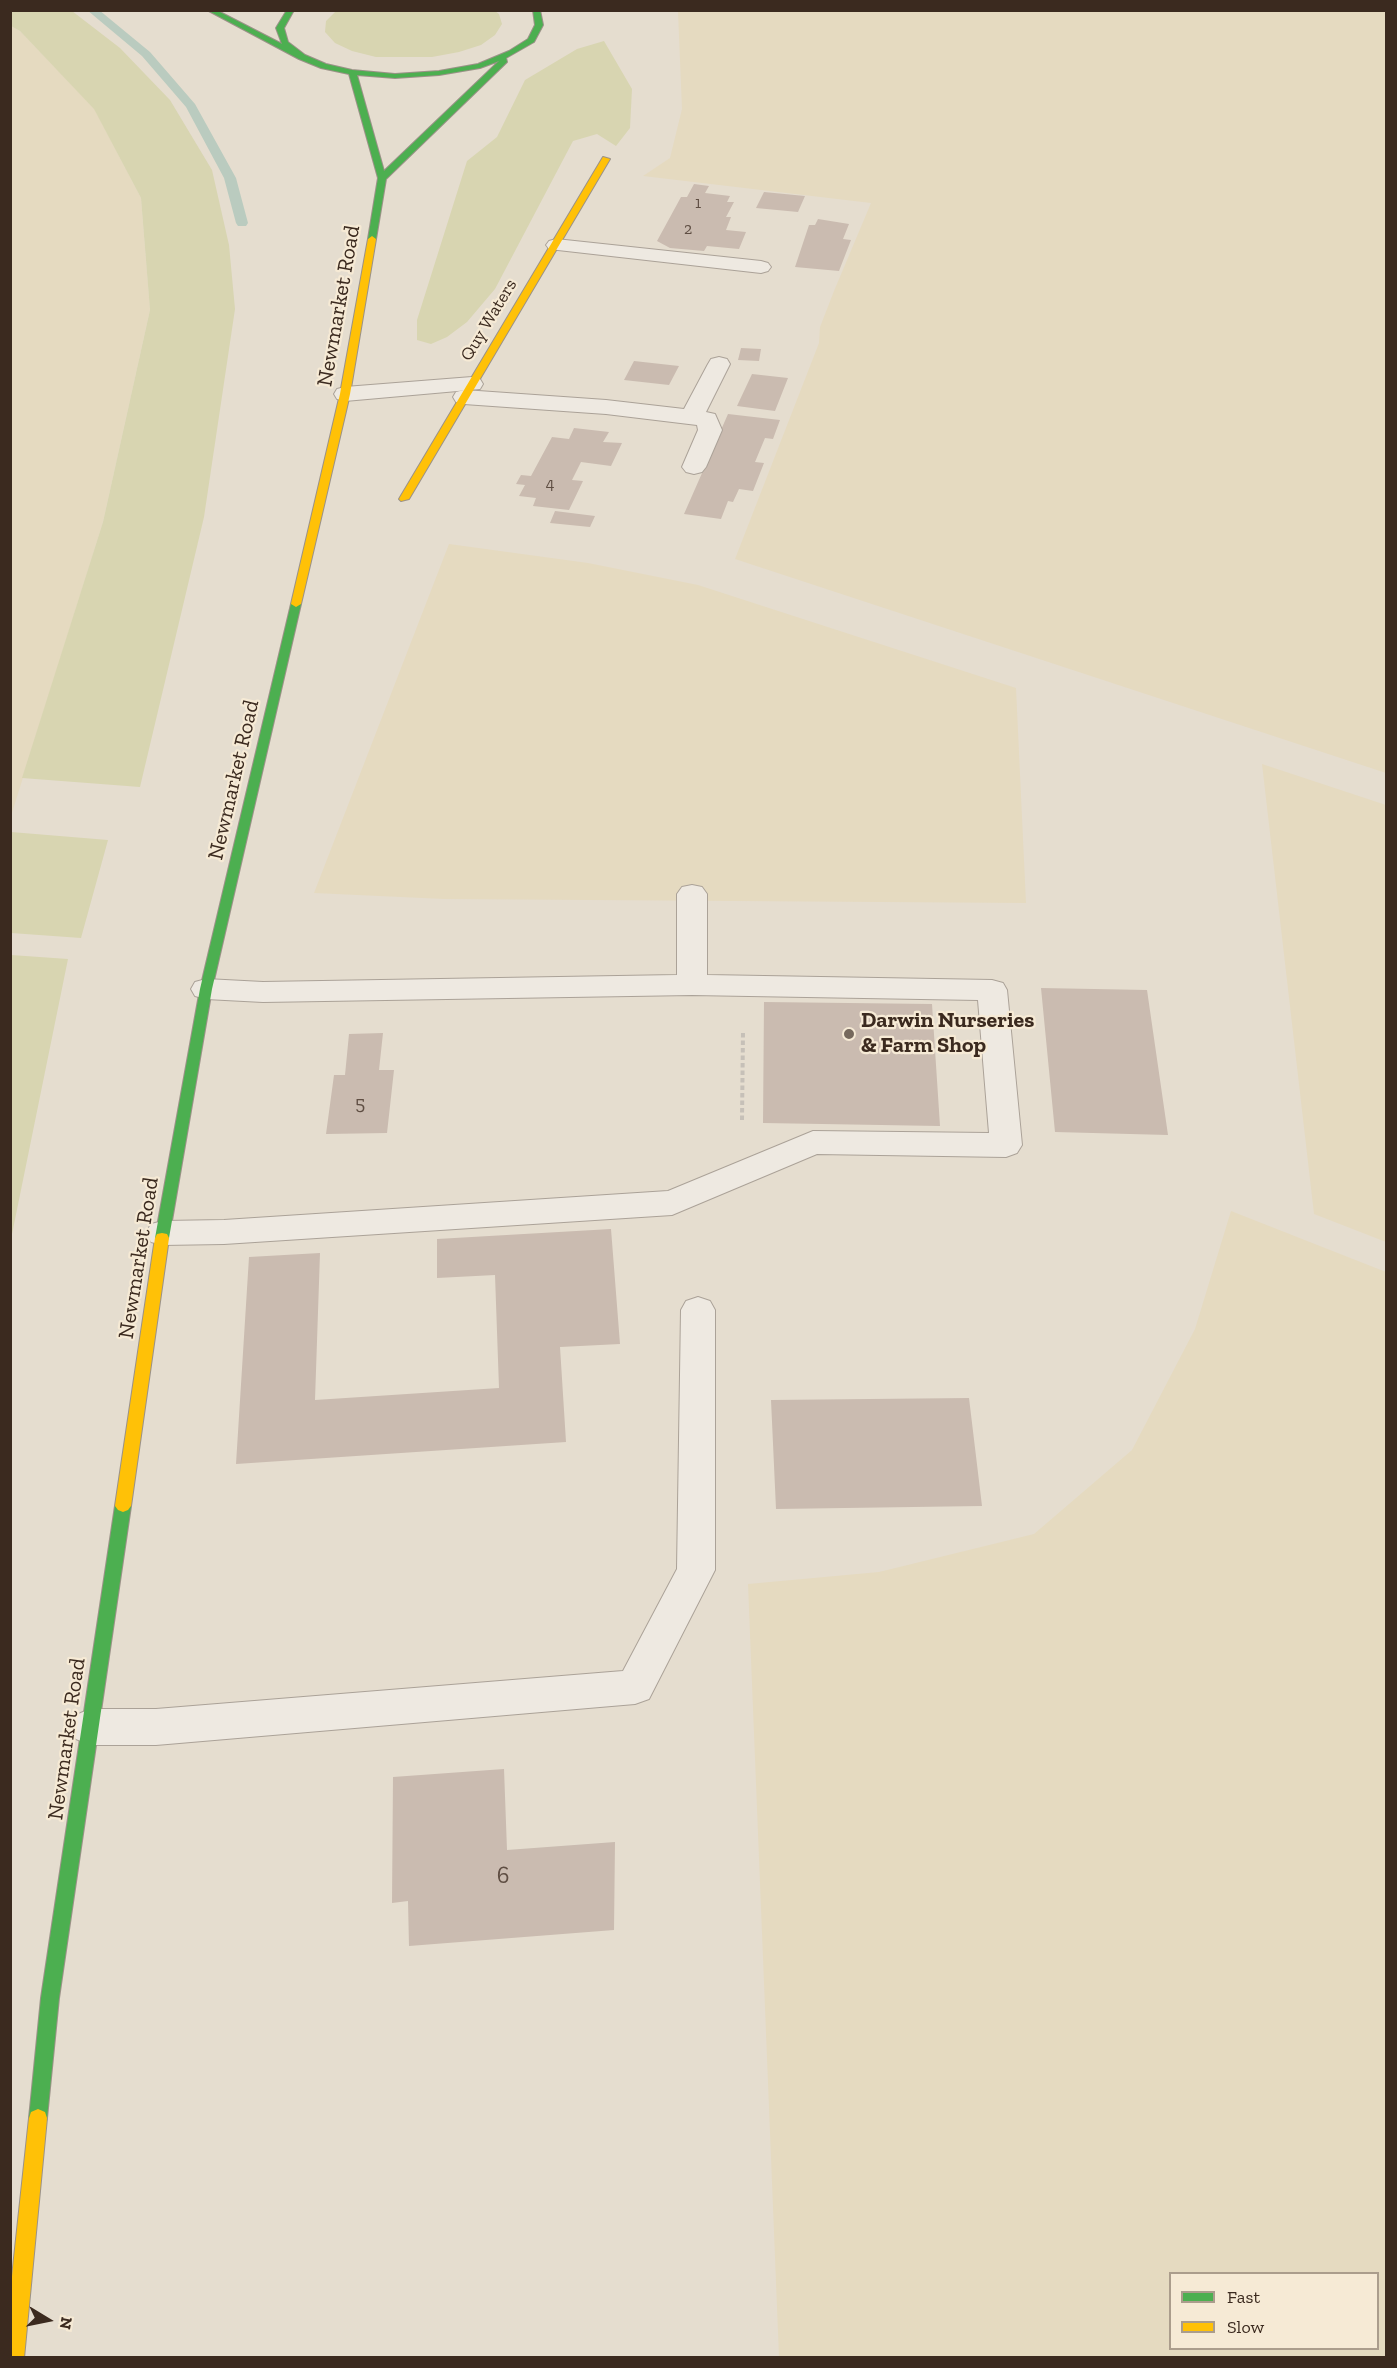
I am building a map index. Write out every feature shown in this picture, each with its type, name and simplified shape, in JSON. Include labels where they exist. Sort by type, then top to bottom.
[{"type":"main road","points":[[210,10],[302,57],[324,66],[352,72],[395,76],[439,73],[480,66],[512,53]]},
{"type":"main road","points":[[291,10],[280,28],[285,43],[302,57]]},
{"type":"main road","points":[[352,72],[382,178],[512,53],[531,40],[539,26],[536,10]]},
{"type":"main road","name":"Quy Waters","points":[[404,499],[606,159]]},
{"type":"main road","name":"Newmarket Road","points":[[14,2358],[50,1998],[163,1233],[206,989],[345,394],[382,178]]},
{"type":"street","points":[[556,245],[760,267]]},
{"type":"street","points":[[692,417],[719,364]]},
{"type":"street","points":[[345,394],[468,390],[707,419],[710,430],[694,467]]},
{"type":"street","points":[[692,894],[692,985]]},
{"type":"street","points":[[163,1233],[224,1232],[672,1203],[813,1142],[1006,1145],[992,990],[692,985],[263,993],[206,989]]},
{"type":"street","points":[[90,1727],[156,1727],[635,1687],[696,1570],[698,1310]]},
{"type":"path","points":[[742,1173],[743,986]]},
{"type":"shaded area","points":[[11,10],[72,11],[120,48],[170,100],[212,170],[229,245],[235,309],[204,517],[140,787],[22,778],[103,522],[150,310],[141,198],[94,109],[20,31],[11,26]]},
{"type":"shaded area","points":[[336,11],[495,11],[499,14],[502,24],[495,35],[481,45],[459,52],[432,57],[376,57],[352,51],[335,43],[325,32],[326,21]]},
{"type":"shaded area","points":[[678,11],[1386,11],[1386,773],[735,559],[819,343],[820,327],[871,203],[643,176],[670,158],[682,109]]},
{"type":"shaded area","points":[[11,26],[20,31],[94,108],[141,198],[150,310],[103,522],[11,816]]},
{"type":"shaded area","points":[[604,41],[632,89],[630,128],[616,146],[597,134],[573,141],[495,289],[467,322],[447,337],[431,344],[417,340],[417,320],[467,161],[497,137],[525,80],[577,49]]},
{"type":"shaded area","points":[[449,544],[588,563],[698,585],[1016,688],[1026,903],[444,899],[314,893]]},
{"type":"shaded area","points":[[1262,764],[1386,805],[1386,1242],[1314,1214]]},
{"type":"shaded area","points":[[11,832],[108,840],[81,938],[11,933]]},
{"type":"shaded area","points":[[10,955],[68,959],[11,1239]]},
{"type":"shaded area","points":[[1231,1211],[1386,1272],[1386,2357],[779,2357],[748,1584],[879,1572],[1034,1534],[1132,1450],[1195,1329]]},
{"type":"building","points":[[694,184],[709,186],[705,193],[730,196],[727,202],[734,202],[726,217],[731,217],[726,230],[746,232],[739,249],[707,246],[704,251],[670,248],[657,241],[681,197],[687,197]]},
{"type":"building","points":[[764,192],[805,196],[798,212],[756,208]]},
{"type":"building","points":[[818,219],[849,224],[843,239],[851,240],[839,271],[795,267],[809,225],[815,225]]},
{"type":"building","points":[[741,348],[761,349],[759,361],[738,360]]},
{"type":"building","points":[[634,361],[679,366],[669,385],[624,380]]},
{"type":"building","points":[[752,374],[788,378],[775,411],[737,406]]},
{"type":"building","points":[[728,414],[780,420],[773,439],[765,438],[755,462],[764,463],[753,491],[739,489],[733,502],[728,501],[721,519],[684,514]]},
{"type":"building","points":[[574,428],[609,432],[603,442],[622,443],[611,466],[581,462],[572,480],[583,481],[569,510],[533,506],[536,498],[519,496],[525,485],[516,484],[521,475],[531,476],[552,437],[569,439]]},
{"type":"building","points":[[555,511],[595,516],[590,527],[550,523]]},
{"type":"building","points":[[1041,988],[1147,990],[1168,1135],[1055,1132]]},
{"type":"building","name":"Darwin Nurseries & Farm Shop","points":[[764,1002],[932,1004],[940,1126],[763,1123]]},
{"type":"building","points":[[383,1033],[379,1070],[394,1070],[387,1133],[326,1134],[334,1075],[345,1075],[349,1034]]},
{"type":"building","points":[[611,1229],[620,1344],[560,1347],[566,1442],[236,1464],[249,1257],[320,1253],[315,1400],[499,1388],[495,1275],[437,1278],[437,1239]]},
{"type":"building","points":[[969,1398],[982,1506],[776,1509],[771,1400]]},
{"type":"building","points":[[504,1769],[507,1850],[615,1842],[614,1930],[409,1946],[408,1901],[392,1903],[393,1777]]},
{"type":"waterway","points":[[92,10],[146,54],[191,106],[230,178],[242,223]]},
{"type":"traffic: fast","points":[[210,10],[302,57]]},
{"type":"traffic: fast","points":[[291,10],[280,28],[285,43],[302,57],[324,66],[352,72],[395,76],[439,73],[480,66],[512,53],[531,40],[539,25],[536,10]]},
{"type":"traffic: fast","points":[[382,178],[504,60]]},
{"type":"traffic: fast","points":[[352,72],[382,178],[372,239]]},
{"type":"traffic: fast","points":[[162,1238],[206,989],[296,604]]},
{"type":"traffic: fast","points":[[38,2118],[50,1998],[123,1506]]},
{"type":"traffic: slow","points":[[404,499],[606,159]]},
{"type":"traffic: slow","points":[[296,604],[345,394],[372,239]]},
{"type":"traffic: slow","points":[[123,1506],[162,1238]]},
{"type":"traffic: slow","points":[[14,2358],[38,2118]]},
{"type":"place","name":"Darwin Nurseries & Farm Shop","points":[[849,1034]]}]
